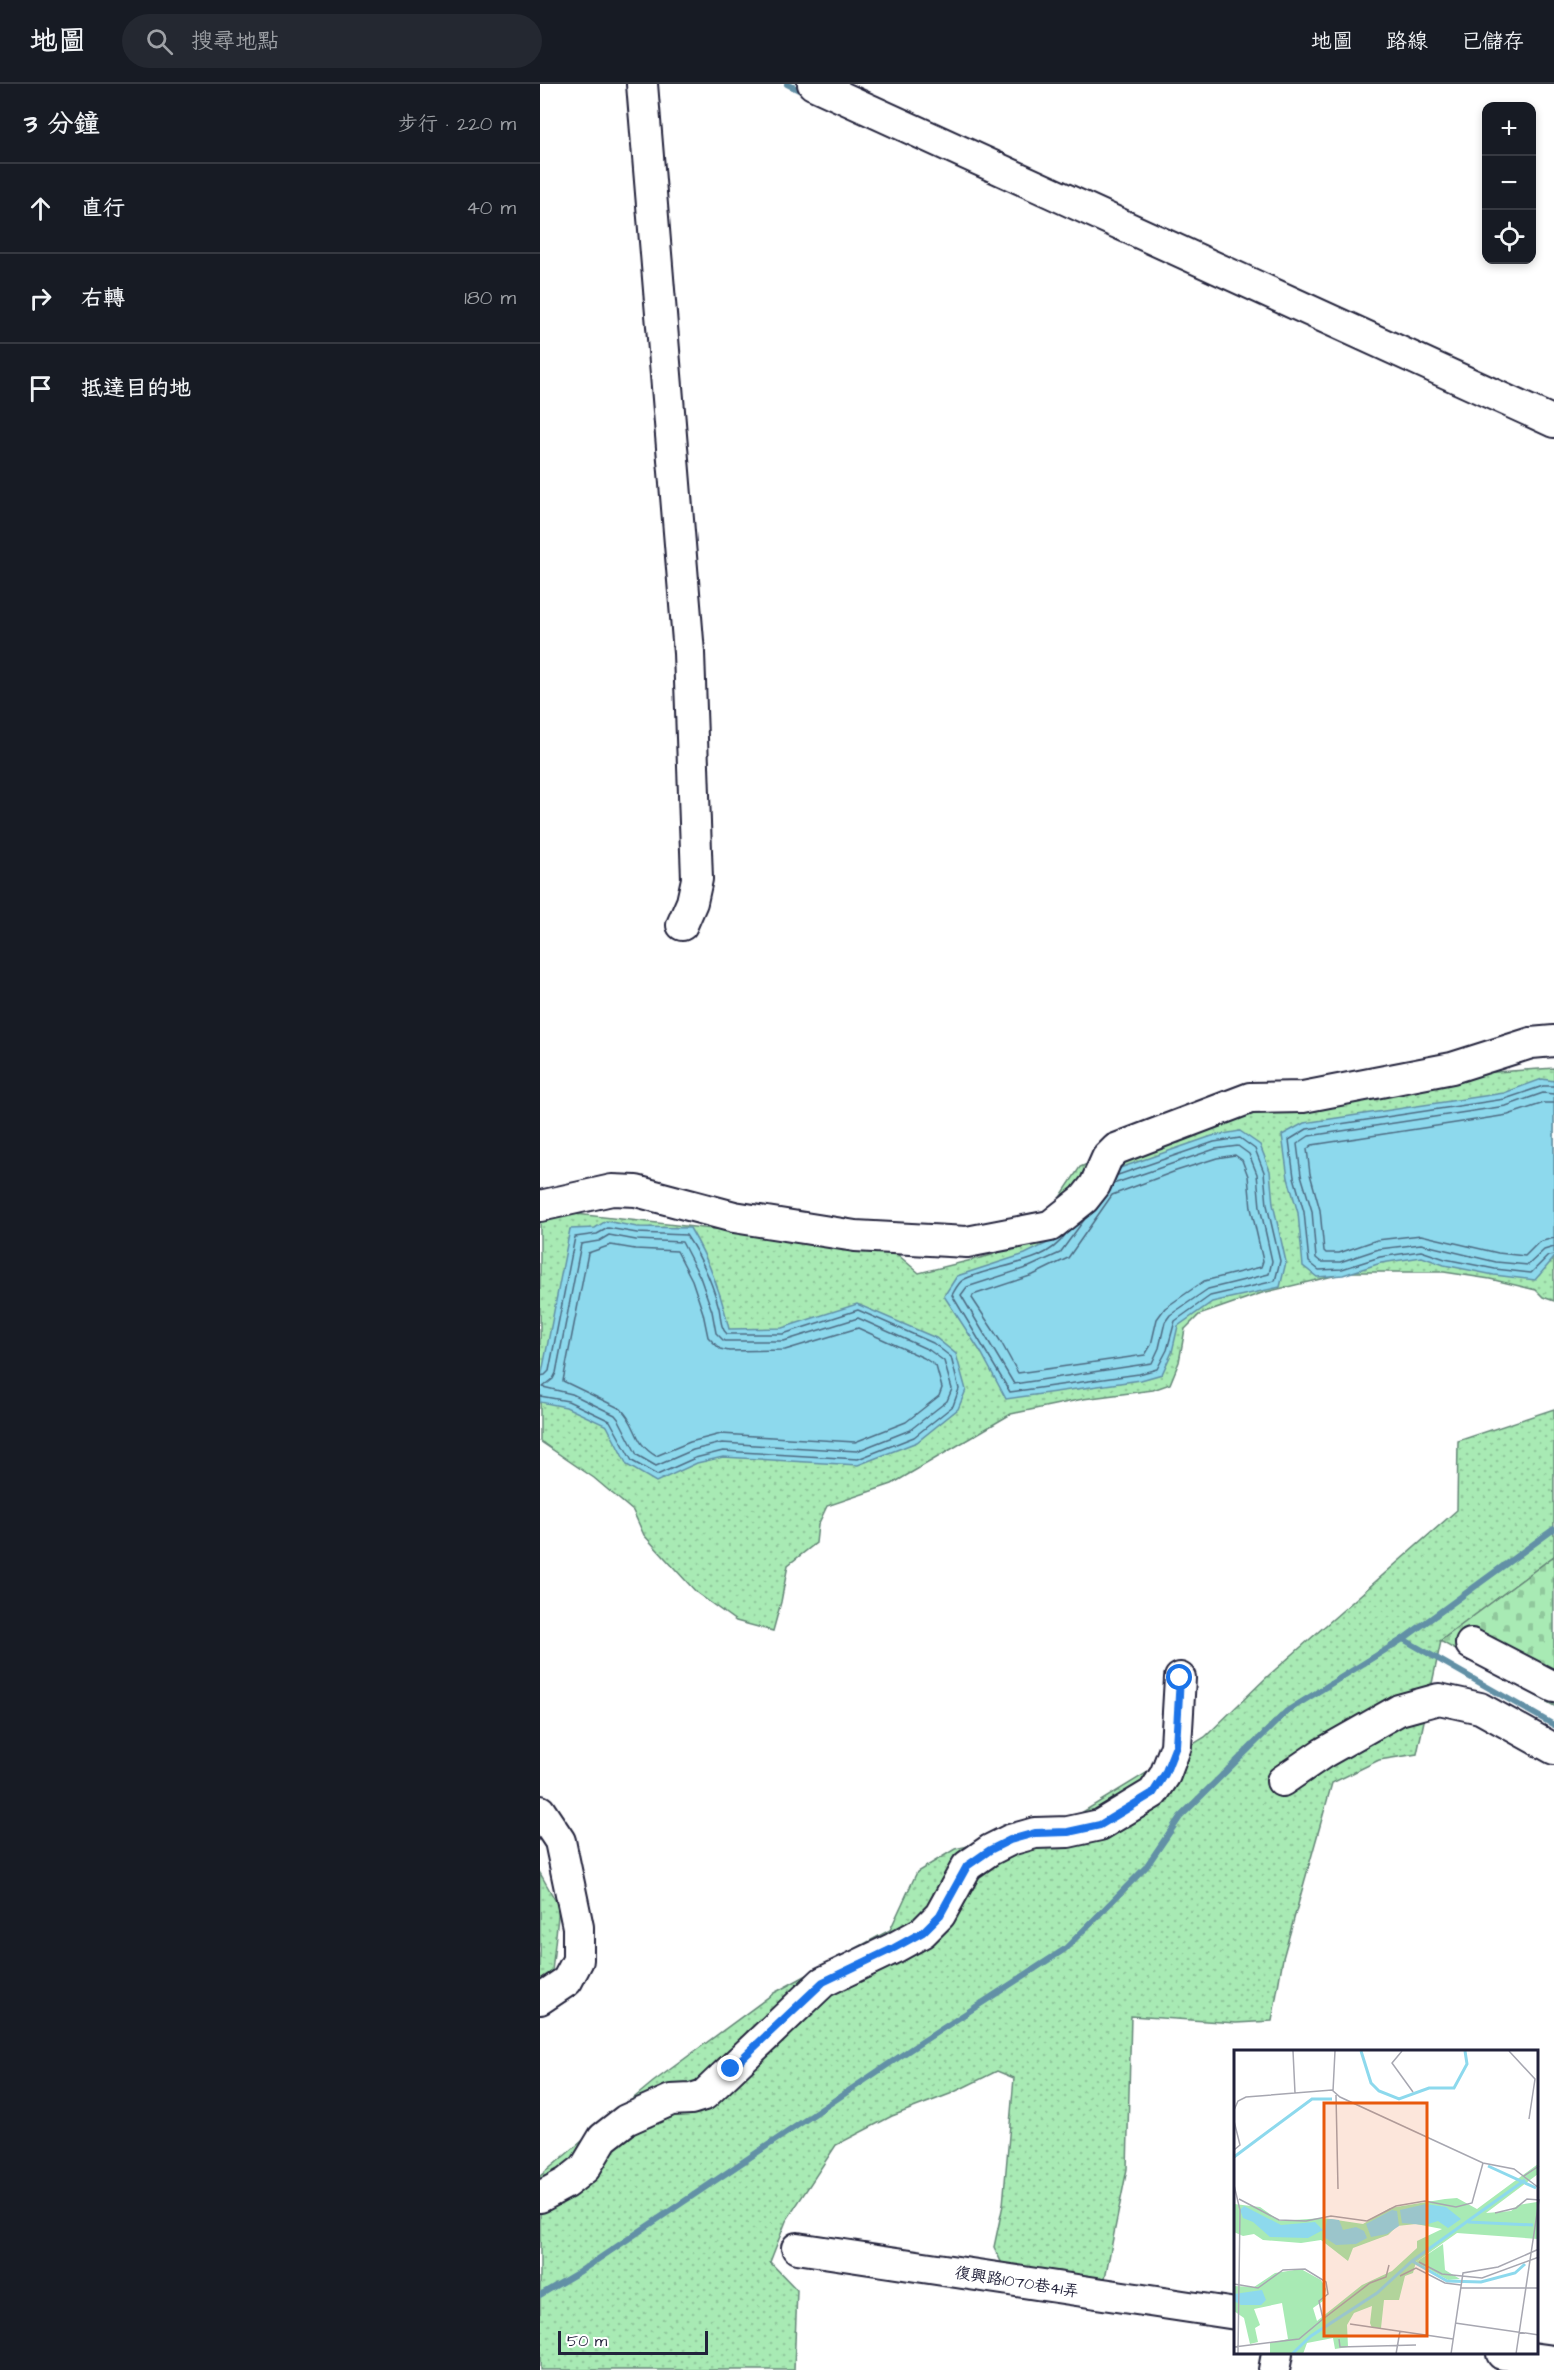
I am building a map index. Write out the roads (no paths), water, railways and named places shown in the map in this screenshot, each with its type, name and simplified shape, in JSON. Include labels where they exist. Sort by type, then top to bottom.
[{"type":"lane","points":[[642,84],[689,653],[697,879],[692,902],[682,925]]},
{"type":"lane","points":[[813,84],[1554,422]]},
{"type":"lane","points":[[540,1206],[612,1190],[636,1191],[734,1217],[833,1233],[967,1242],[1050,1226],[1084,1199],[1095,1185],[1107,1158],[1116,1149],[1250,1098],[1303,1097],[1452,1068],[1532,1043],[1554,1041]]},
{"type":"lane","points":[[1471,1644],[1554,1687]]},
{"type":"lane","points":[[540,2196],[566,2183],[585,2168],[603,2138],[626,2120],[652,2106],[671,2100],[705,2095],[823,1982],[923,1932],[940,1915],[967,1866],[990,1850],[1010,1840],[1035,1833],[1068,1832],[1100,1825],[1153,1793],[1165,1774],[1176,1746],[1180,1678]]},
{"type":"lane","points":[[1282,1781],[1323,1753],[1399,1710],[1439,1699],[1480,1708],[1554,1749]]},
{"type":"lane","points":[[540,1811],[560,1841],[578,1927],[578,1960],[567,1981],[540,1999]]},
{"type":"lane","name":"復興路1070巷41弄","points":[[797,2248],[1234,2314]]},
{"type":"lane","points":[[1274,2370],[1277,2355]]},
{"type":"lane","points":[[1509,2355],[1554,2361]]},
{"type":"water","points":[[1542,1079],[1554,1081],[1554,1258],[1535,1280],[1444,1265],[1422,1257],[1381,1263],[1343,1275],[1317,1277],[1303,1266],[1298,1213],[1288,1178],[1282,1135],[1304,1123],[1504,1093]]},
{"type":"water","points":[[1240,1131],[1260,1145],[1270,1171],[1273,1204],[1286,1262],[1280,1287],[1212,1302],[1178,1326],[1172,1352],[1162,1374],[1141,1380],[1006,1399],[982,1354],[944,1296],[957,1276],[1025,1254],[1054,1240],[1097,1176],[1212,1136]]},
{"type":"water","points":[[606,1221],[637,1227],[690,1228],[714,1277],[729,1329],[782,1328],[857,1304],[936,1338],[956,1354],[966,1390],[958,1409],[917,1442],[858,1465],[723,1457],[697,1463],[656,1482],[627,1465],[607,1426],[566,1407],[540,1402],[540,1383],[570,1229],[595,1228]]},
{"type":"waterway","points":[[787,84],[805,93]]},
{"type":"waterway","points":[[1403,1639],[1554,1529]]},
{"type":"waterway","points":[[540,2295],[579,2272],[911,2049],[1065,1949],[1146,1867],[1180,1817],[1287,1711],[1403,1639],[1554,1725]]}]
